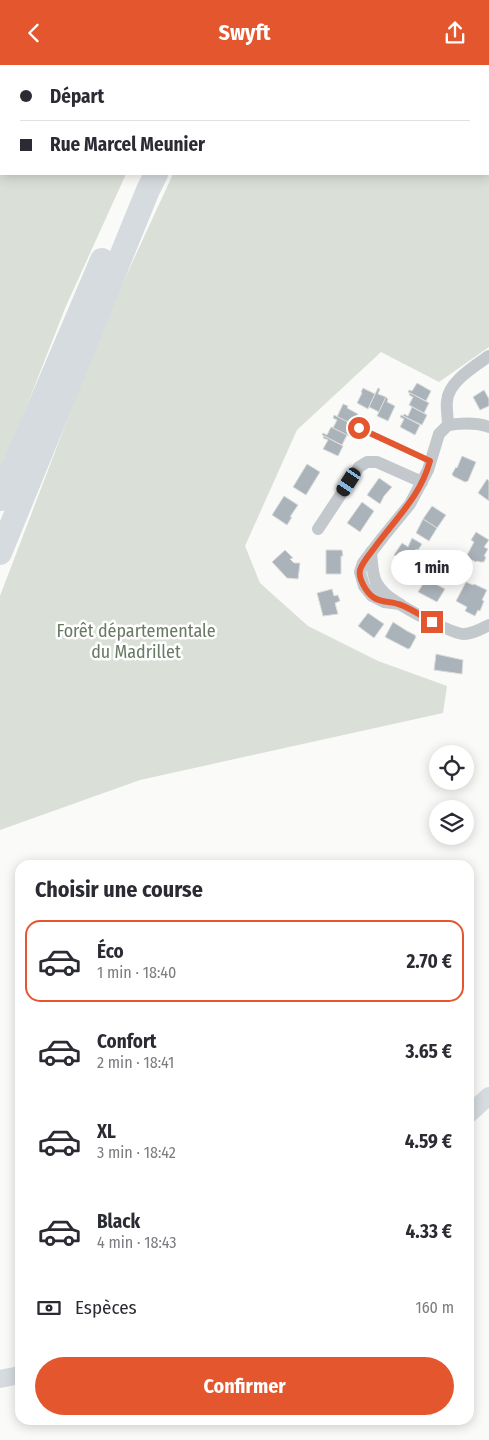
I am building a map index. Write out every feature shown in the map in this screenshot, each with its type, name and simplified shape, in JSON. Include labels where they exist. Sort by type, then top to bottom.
[{"type":"highway","points":[[0,499],[67,339],[140,175]]},
{"type":"highway","points":[[0,553],[144,199],[156,175]]},
{"type":"main road","points":[[474,1110],[489,1096]]},
{"type":"main road","points":[[0,1379],[15,1376]]},
{"type":"street","points":[[448,425],[446,400],[450,387],[489,356]]},
{"type":"street","points":[[489,427],[461,423],[448,425],[438,434],[428,470],[410,504],[371,552],[372,572],[377,584],[385,593],[400,604],[432,622],[463,634],[477,631],[489,625]]},
{"type":"street","points":[[318,529],[359,467],[367,462],[377,462],[422,482]]},
{"type":"lane","points":[[359,428],[430,461]]},
{"type":"green space","points":[[0,175],[126,175],[66,306],[0,474]]},
{"type":"green space","name":"Forêt départementale du Madrillet","points":[[173,175],[489,175],[489,347],[439,382],[381,352],[297,430],[245,546],[260,583],[308,626],[378,661],[447,686],[443,713],[140,780],[0,830],[0,596],[103,326]]},
{"type":"building","points":[[417,383],[431,391],[426,401],[408,392],[409,390],[412,391]]},
{"type":"building","points":[[363,388],[375,394],[368,409],[357,403]]},
{"type":"building","points":[[378,388],[380,389],[378,394],[386,397],[379,412],[369,407]]},
{"type":"building","points":[[484,390],[489,399],[489,406],[480,410],[473,397]]},
{"type":"building","points":[[410,393],[429,403],[424,413],[409,405],[413,397],[409,395]]},
{"type":"building","points":[[386,397],[388,399],[387,402],[395,406],[388,421],[377,416]]},
{"type":"building","points":[[343,404],[358,414],[352,424],[337,417]]},
{"type":"building","points":[[412,407],[427,415],[422,425],[403,416],[404,414],[408,416]]},
{"type":"building","points":[[334,415],[354,425],[349,436],[333,428],[337,420],[333,418]]},
{"type":"building","points":[[401,415],[420,425],[415,435],[400,427],[404,419],[400,417]]},
{"type":"building","points":[[331,427],[347,435],[342,445],[322,435],[323,433],[327,435]]},
{"type":"building","points":[[324,436],[343,446],[338,456],[323,449],[328,440],[323,438]]},
{"type":"building","points":[[462,456],[476,462],[468,481],[465,482],[452,474]]},
{"type":"building","points":[[307,464],[320,472],[306,495],[293,487]]},
{"type":"building","points":[[379,478],[392,487],[380,504],[367,495]]},
{"type":"building","points":[[487,479],[489,481],[489,501],[478,493]]},
{"type":"building","points":[[284,496],[298,505],[287,525],[272,515]]},
{"type":"building","points":[[362,502],[374,511],[360,532],[347,523]]},
{"type":"building","points":[[432,506],[446,515],[437,528],[423,519]]},
{"type":"building","points":[[423,519],[437,528],[429,541],[416,533]]},
{"type":"building","points":[[476,532],[489,540],[484,547],[488,549],[484,556],[486,557],[484,562],[476,562],[466,557],[474,542],[471,540]]},
{"type":"building","points":[[412,538],[422,544],[418,550],[414,551],[421,556],[413,568],[394,555],[402,543],[408,547]]},
{"type":"building","points":[[285,550],[293,558],[290,559],[294,563],[300,563],[298,579],[287,578],[272,562]]},
{"type":"building","points":[[326,550],[342,550],[341,574],[326,574]]},
{"type":"building","points":[[426,579],[445,589],[437,602],[418,592]]},
{"type":"building","points":[[466,582],[487,590],[482,600],[484,601],[480,611],[478,610],[475,616],[465,611],[467,607],[456,601]]},
{"type":"building","points":[[332,589],[334,596],[338,595],[340,601],[335,603],[338,614],[323,616],[317,593]]},
{"type":"building","points":[[368,613],[384,624],[374,638],[358,626]]},
{"type":"building","points":[[393,622],[415,635],[416,637],[410,648],[408,649],[385,637]]},
{"type":"building","points":[[436,654],[463,660],[462,674],[434,670]]},
{"type":"route","points":[[359,428],[430,461],[428,470],[410,504],[382,537],[363,563],[360,572],[364,586],[372,597],[384,602],[400,604],[432,622]]}]
